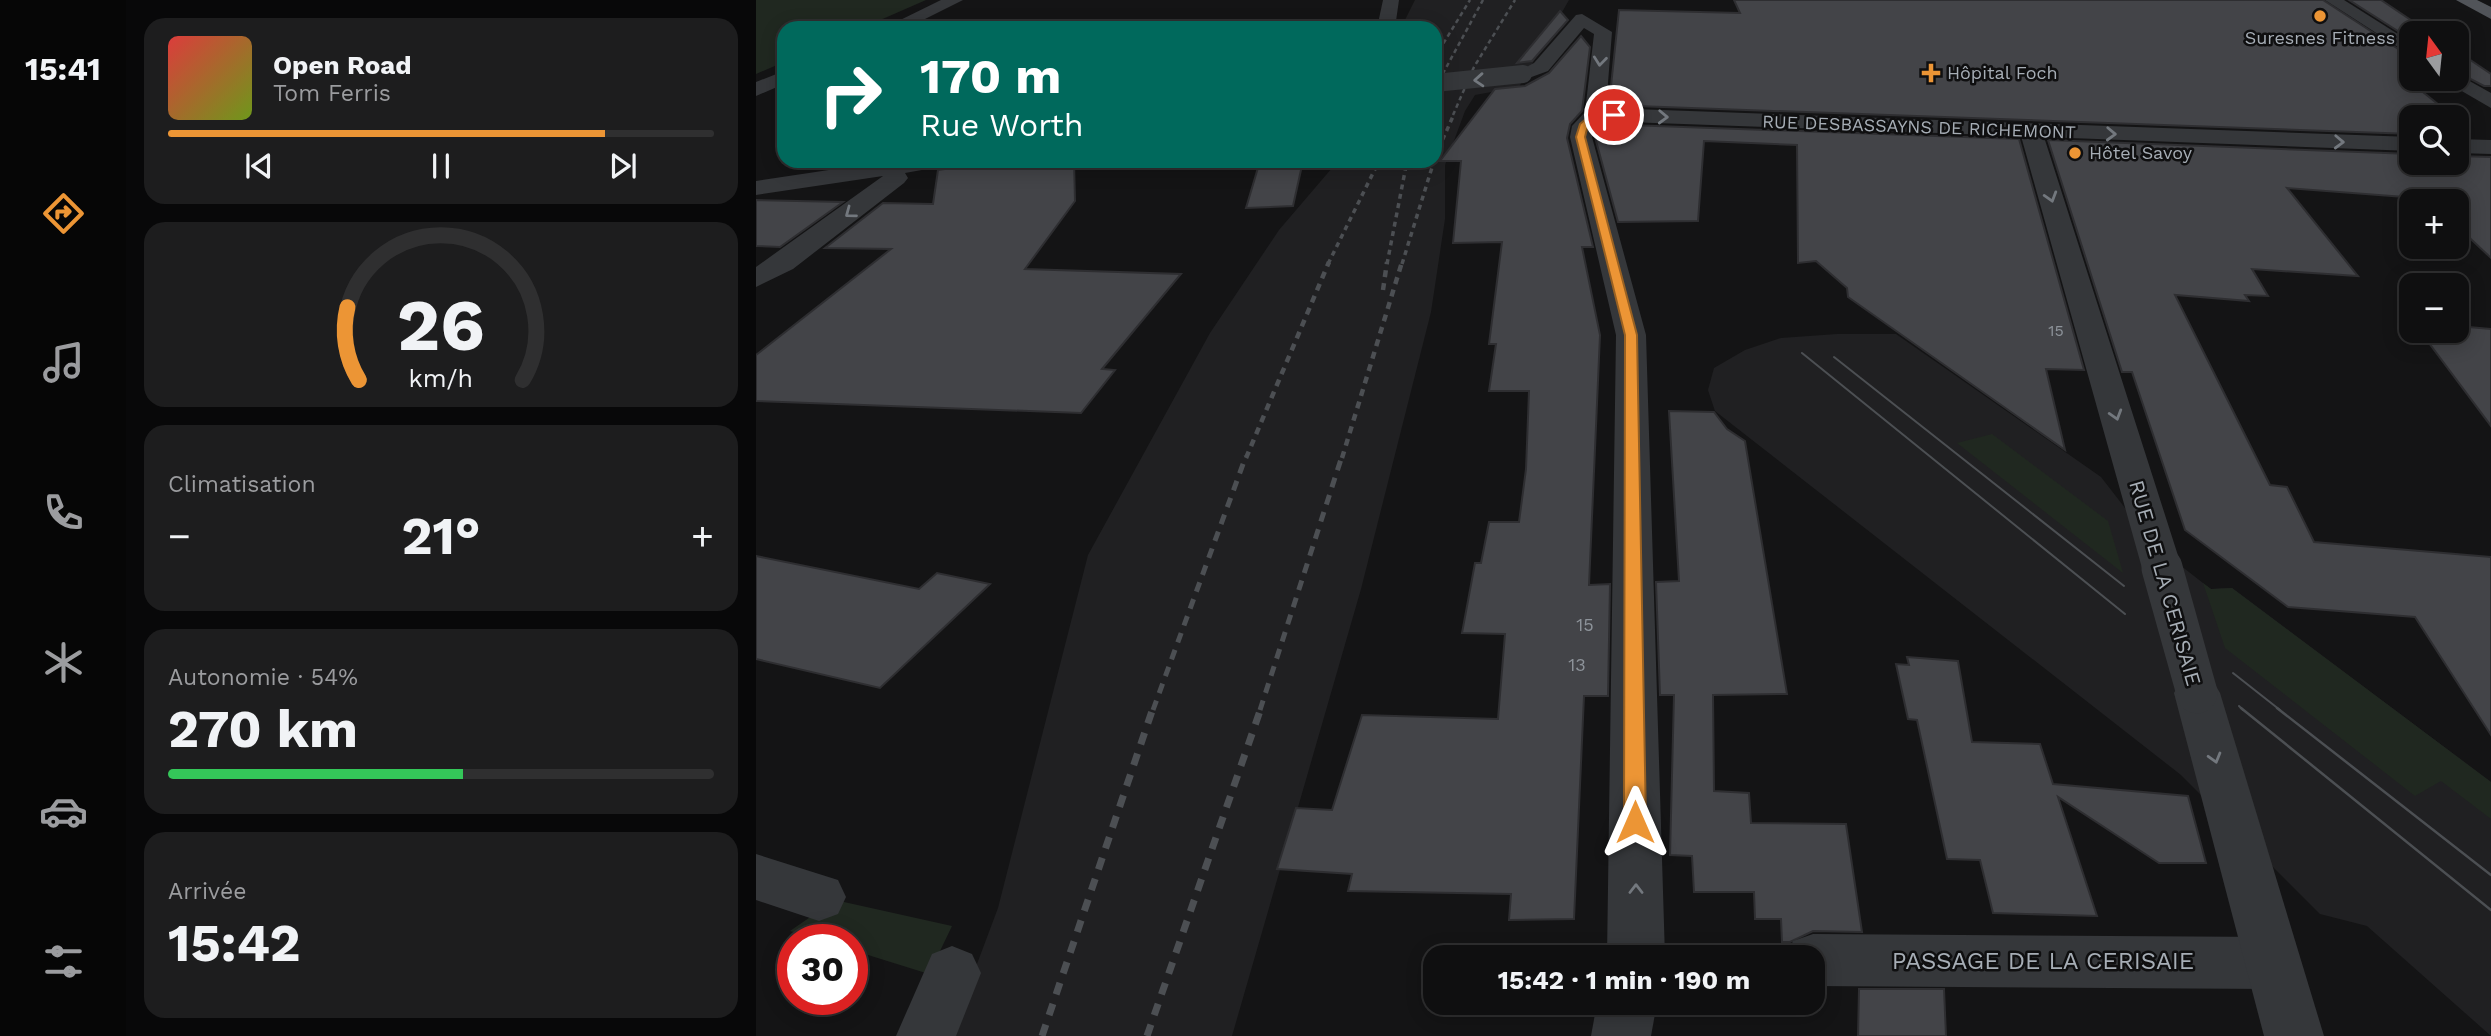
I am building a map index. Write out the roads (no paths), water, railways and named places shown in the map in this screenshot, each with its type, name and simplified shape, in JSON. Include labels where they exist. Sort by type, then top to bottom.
[{"type":"main road","points":[[2464,0],[2491,14]]},
{"type":"street","points":[[908,21],[955,0]]},
{"type":"street","points":[[1387,21],[1391,0]]},
{"type":"street","points":[[2333,0],[2399,43]]},
{"type":"street","points":[[1442,82],[1523,74],[1541,67],[1584,10],[1603,32],[1595,114],[1583,126],[1581,137],[1631,335],[1636,945]]},
{"type":"street","points":[[756,90],[777,80]]},
{"type":"street","points":[[2469,88],[2491,102]]},
{"type":"street","name":"RUE DESBASSAYNS DE RICHEMONT","points":[[1595,114],[2399,144]]},
{"type":"street","name":"RUE DE LA CERISAIE","points":[[2031,132],[2162,568],[2294,1036]]},
{"type":"street","points":[[2469,146],[2491,147]]},
{"type":"street","points":[[756,198],[769,194],[767,187],[891,168],[896,178],[783,263],[756,279]]},
{"type":"street","points":[[756,877],[819,897]]},
{"type":"street","name":"PASSAGE DE LA CERISAIE","points":[[1825,960],[2272,963]]},
{"type":"street","points":[[926,1036],[952,973]]},
{"type":"street","points":[[1621,1036],[1625,1015]]},
{"type":"tram line","points":[[1802,353],[2125,614]]},
{"type":"tram line","points":[[1834,357],[2124,586]]},
{"type":"tram line","points":[[2233,673],[2280,710]]},
{"type":"tram line","points":[[2241,708],[2491,910]]},
{"type":"tram line","points":[[2277,708],[2491,875]]},
{"type":"railway","points":[[1442,46],[1470,0]]},
{"type":"railway","points":[[1442,75],[1483,0]]},
{"type":"railway","points":[[1453,115],[1474,67],[1515,0]]},
{"type":"railway","points":[[1442,141],[1454,114]]},
{"type":"railway","points":[[1328,264],[1376,168]]},
{"type":"railway","points":[[1387,264],[1406,168]]},
{"type":"railway","points":[[1402,264],[1432,168]]},
{"type":"railway","points":[[1246,458],[1329,262]]},
{"type":"railway","points":[[1383,290],[1387,262]]},
{"type":"railway","points":[[1342,458],[1402,262]]},
{"type":"railway","points":[[1153,710],[1246,456]]},
{"type":"railway","points":[[1260,710],[1342,456]]},
{"type":"railway","points":[[1042,1036],[1153,708]]},
{"type":"railway","points":[[1147,1036],[1261,708]]},
{"type":"place","name":"Suresnes Fitness","points":[[2320,16]]},
{"type":"place","name":"Hôpital Foch","points":[[1931,73]]},
{"type":"place","name":"Hôtel Savoy","points":[[2075,153]]}]
